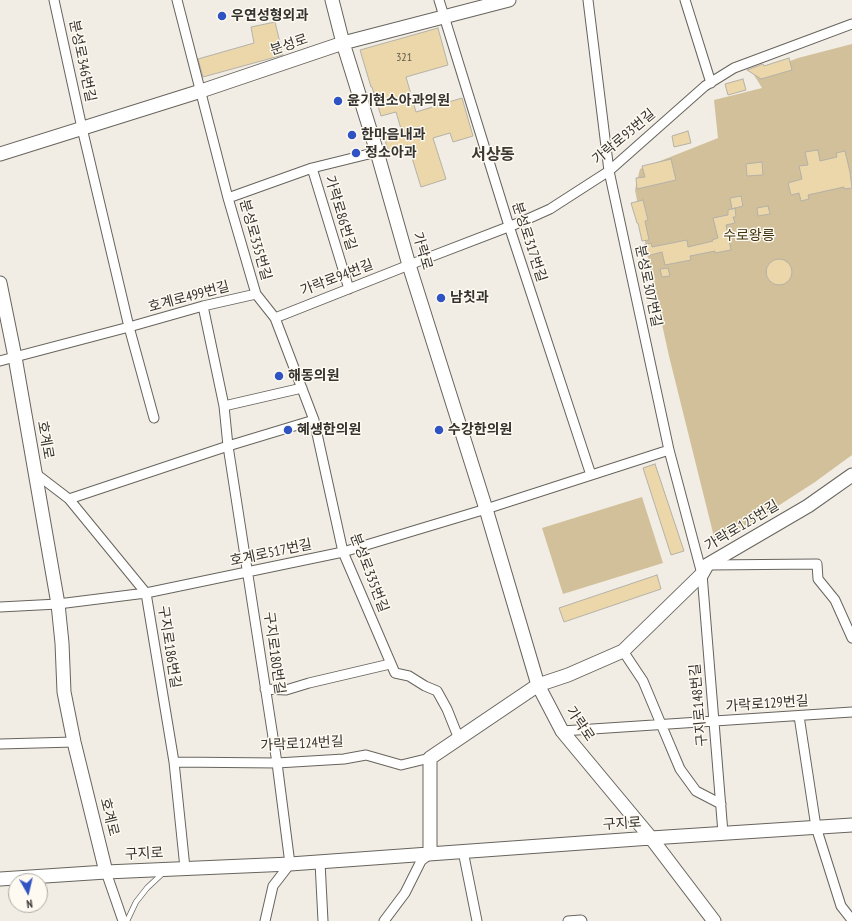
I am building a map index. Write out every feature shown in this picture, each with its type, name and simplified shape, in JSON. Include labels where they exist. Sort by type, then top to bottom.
[{"type":"main road","name":"가락로","points":[[332,0],[343,43],[377,152],[409,265],[486,510],[538,685],[562,731],[651,838],[714,921]]},
{"type":"main road","name":"분성로","points":[[0,154],[201,91],[343,43],[509,0]]},
{"type":"main road","name":"호계로","points":[[0,282],[15,357],[58,604],[62,643],[64,692],[74,742],[106,872]]},
{"type":"main road","name":"가락로125번길","points":[[538,685],[568,675],[624,651],[704,570],[808,506],[852,475]]},
{"type":"main road","name":"가락로124번길","points":[[430,758],[538,685]]},
{"type":"main road","points":[[430,758],[430,854]]},
{"type":"main road","name":"구지로","points":[[0,879],[106,872],[290,864],[852,825]]},
{"type":"street","name":"분성로346번길","points":[[54,0],[82,128]]},
{"type":"street","name":"분성로335번길","points":[[177,0],[228,198],[256,294],[275,318],[314,420],[343,552],[390,664]]},
{"type":"street","name":"분성로317번길","points":[[439,0],[508,226],[591,475]]},
{"type":"street","name":"분성로307번길","points":[[588,0],[609,171],[669,450],[704,570]]},
{"type":"street","points":[[685,0],[711,83]]},
{"type":"street","name":"가락로93번길","points":[[409,265],[550,209],[609,171],[704,86],[734,68],[852,24]]},
{"type":"street","points":[[82,128],[129,328],[154,418]]},
{"type":"street","name":"가락로86번길","points":[[228,198],[312,168],[377,152]]},
{"type":"street","name":"가락로86번길","points":[[312,168],[349,289]]},
{"type":"street","name":"가락로94번길","points":[[275,318],[409,265]]},
{"type":"street","name":"호계로499번길","points":[[0,361],[129,328],[203,306],[256,294]]},
{"type":"street","name":"구지로180번길","points":[[203,306],[224,406],[228,446],[243,532],[277,763],[290,864]]},
{"type":"street","points":[[224,406],[302,388]]},
{"type":"street","points":[[69,498],[228,446],[314,420]]},
{"type":"street","points":[[486,510],[669,450]]},
{"type":"street","name":"구지로186번길","points":[[35,473],[69,498],[146,594],[174,762],[186,868]]},
{"type":"street","name":"호계로517번길","points":[[58,604],[146,594],[248,573],[343,552],[486,510]]},
{"type":"street","points":[[704,570],[817,564],[818,579],[836,600],[852,638]]},
{"type":"street","name":"구지로148번길","points":[[704,570],[723,833]]},
{"type":"street","points":[[0,607],[58,604]]},
{"type":"street","points":[[624,651],[644,681],[680,768],[696,791],[721,804]]},
{"type":"street","points":[[265,689],[286,690],[309,683],[390,664],[395,672],[409,676],[425,686],[437,691],[448,709],[460,738]]},
{"type":"street","name":"가락로129번길","points":[[562,731],[852,712]]},
{"type":"street","points":[[799,716],[816,827],[841,906],[852,920]]},
{"type":"street","points":[[0,744],[74,742]]},
{"type":"street","name":"가락로124번길","points":[[174,762],[277,763],[344,759],[366,755],[400,765],[430,758]]},
{"type":"street","points":[[463,851],[477,921]]},
{"type":"street","points":[[384,921],[405,893],[421,861],[430,854]]},
{"type":"street","points":[[320,862],[323,921]]},
{"type":"street","points":[[265,921],[273,886],[290,864]]},
{"type":"street","name":"호계로","points":[[106,872],[123,921]]},
{"type":"street","points":[[568,921],[582,921]]},
{"type":"lane","points":[[127,921],[136,902],[147,888],[168,869]]},
{"type":"green space","name":"수로왕릉","points":[[852,44],[852,455],[815,482],[761,517],[715,541],[669,356],[654,288],[635,190],[640,169],[718,138],[714,100],[762,88],[754,75],[798,58]]},
{"type":"green space","points":[[642,497],[663,563],[563,594],[542,528]]},
{"type":"building","points":[[275,22],[283,55],[203,77],[198,59],[254,43],[251,27]]},
{"type":"building","points":[[438,28],[448,65],[406,77],[416,112],[462,98],[473,136],[453,142],[450,133],[433,138],[446,179],[421,187],[408,145],[388,151],[383,133],[401,129],[396,112],[381,116],[360,50]]},
{"type":"building","points":[[789,58],[792,70],[761,79],[747,70],[763,64],[764,66]]},
{"type":"building","points":[[743,79],[746,90],[728,95],[725,84]]},
{"type":"building","points":[[688,131],[691,143],[674,147],[672,136]]},
{"type":"building","points":[[818,150],[820,161],[837,157],[836,153],[845,151],[852,188],[844,189],[844,187],[808,195],[809,199],[801,201],[799,193],[791,195],[788,183],[802,179],[799,166],[808,165],[805,152]]},
{"type":"building","points":[[671,159],[676,180],[637,189],[636,178],[645,177],[642,166]]},
{"type":"building","points":[[762,162],[763,175],[747,176],[746,164]]},
{"type":"building","points":[[741,196],[743,206],[732,209],[730,198]]},
{"type":"building","points":[[643,200],[648,220],[645,221],[649,240],[642,241],[631,203]]},
{"type":"building","points":[[768,206],[770,214],[758,216],[757,208]]},
{"type":"building","points":[[735,208],[736,217],[733,217],[735,223],[726,225],[731,250],[715,253],[715,251],[690,256],[691,260],[665,265],[662,252],[647,256],[644,245],[651,243],[652,247],[687,240],[688,247],[713,241],[712,240],[718,238],[713,218],[728,215],[728,210]]},
{"type":"building","name":"수로왕릉","points":[[779,259],[788,263],[792,272],[788,281],[779,285],[770,281],[766,272],[770,263]]},
{"type":"building","points":[[668,268],[670,276],[662,277],[660,269]]},
{"type":"building","points":[[655,464],[684,551],[671,555],[643,468]]},
{"type":"building","points":[[657,575],[661,589],[564,622],[559,608]]},
{"type":"place","name":"우연성형외과","points":[[222,16]]},
{"type":"place","name":"윤기현소아과의원","points":[[338,101]]},
{"type":"place","name":"한마음내과","points":[[352,135]]},
{"type":"place","name":"정소아과","points":[[356,153]]},
{"type":"place","name":"남칫과","points":[[441,298]]},
{"type":"place","name":"해동의원","points":[[279,376]]},
{"type":"place","name":"혜생한의원","points":[[288,430]]},
{"type":"place","name":"수강한의원","points":[[439,430]]},
{"type":"district","name":"서상동","points":[[493,155]]}]
